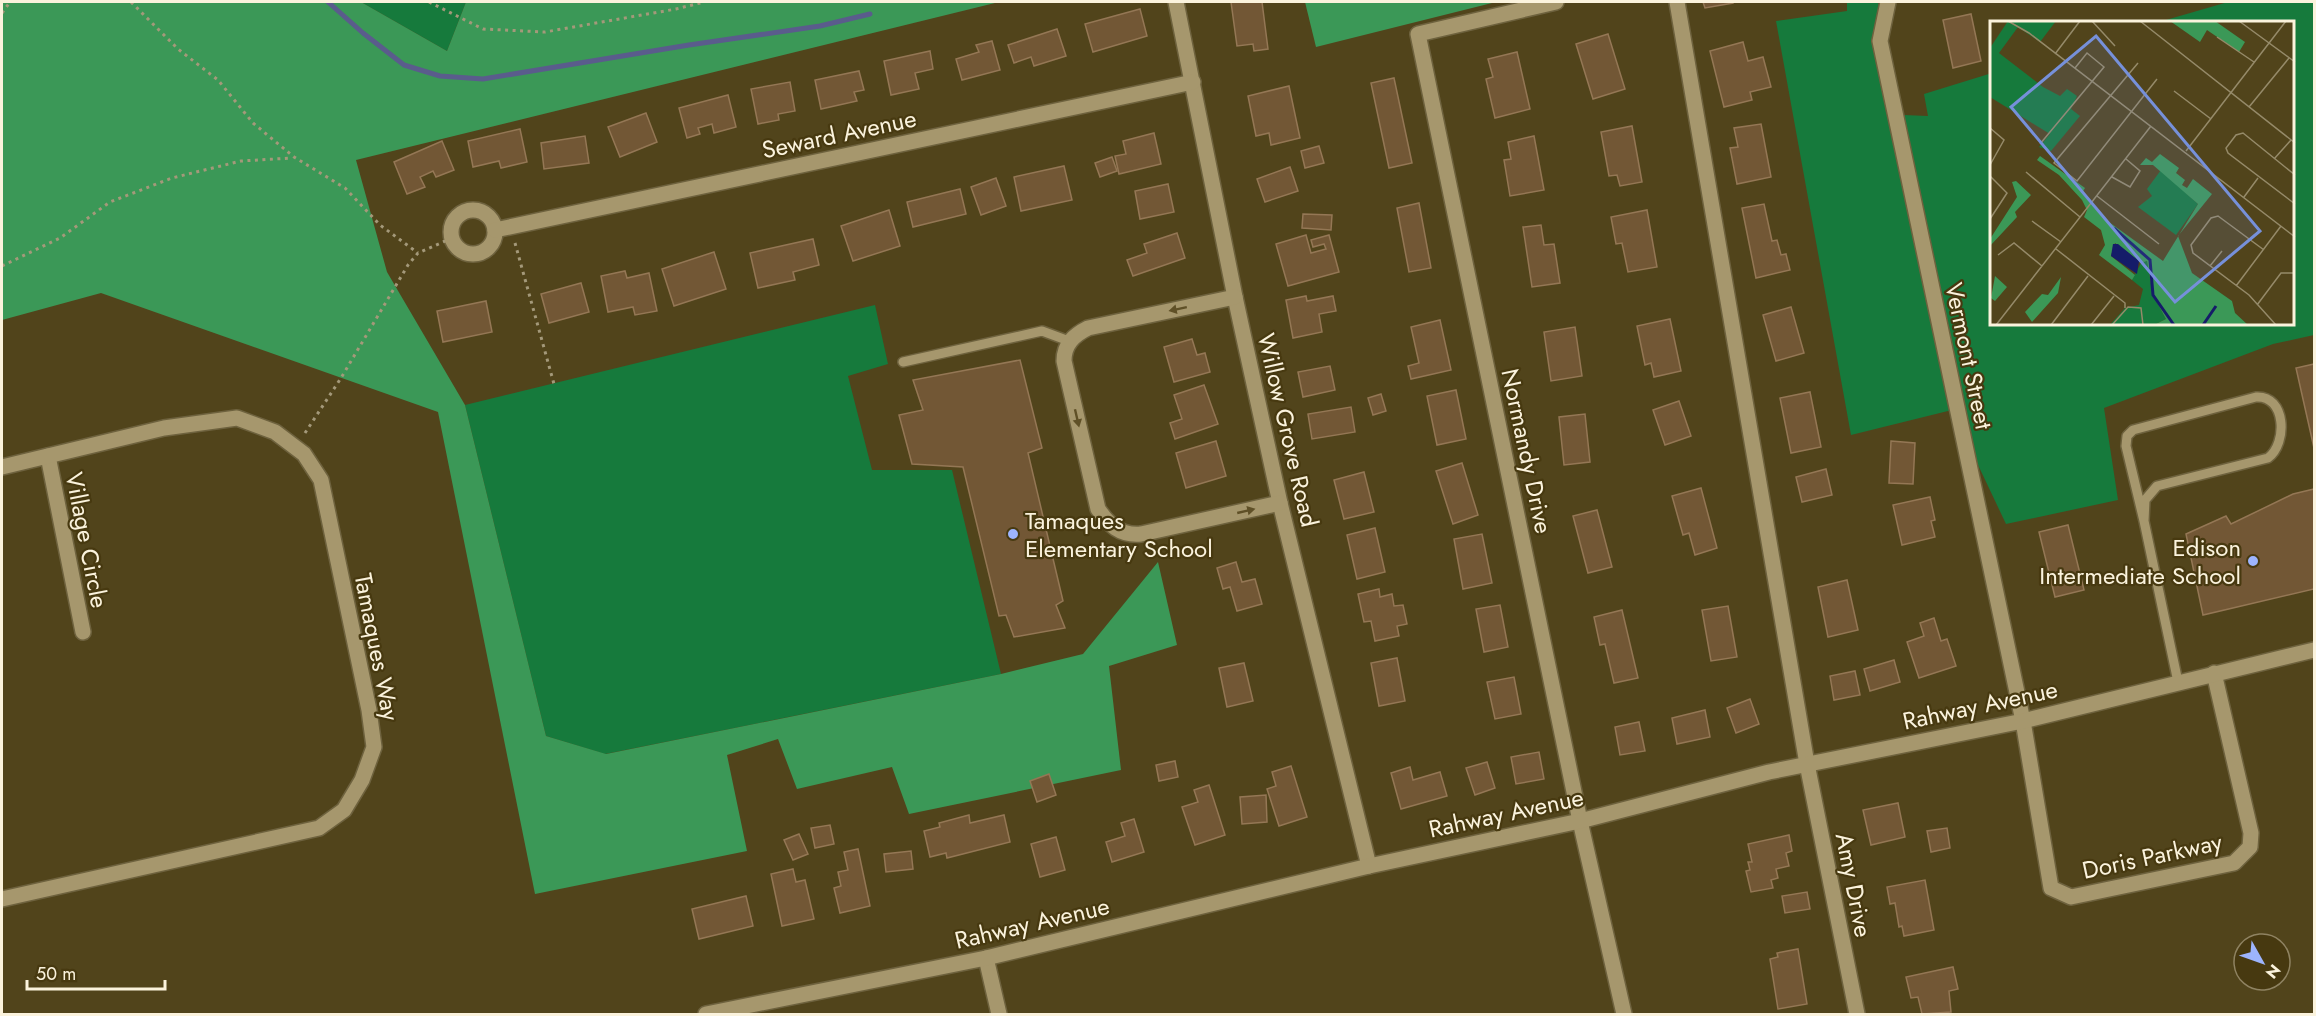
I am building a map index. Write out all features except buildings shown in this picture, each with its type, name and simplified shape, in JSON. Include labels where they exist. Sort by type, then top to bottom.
[{"type":"street","name":"Willow Grove Road","points":[[1176,2],[1235,297],[1280,503],[1368,866]]},
{"type":"street","name":"Normandy Drive","points":[[1556,2],[1418,34],[1580,821],[1624,1014]]},
{"type":"street","points":[[1677,2],[1807,764]]},
{"type":"street","name":"Vermont Street","points":[[1888,2],[1880,41],[2023,721]]},
{"type":"street","name":"Seward Avenue","points":[[503,228],[1192,82]]},
{"type":"street","points":[[470,210],[484,213],[503,228],[488,249],[474,254],[460,250],[452,238],[453,223],[463,212],[470,210]]},
{"type":"street","points":[[1235,297],[1088,328],[1078,333],[1070,341],[1064,353],[1064,361],[1098,508],[1117,530],[1129,536],[1280,503]]},
{"type":"street","name":"Tamaques Way","points":[[2,467],[164,428],[237,418],[275,432],[295,447],[304,454],[321,480],[369,710],[374,747],[362,780],[344,810],[319,828],[2,899]]},
{"type":"street","name":"Village Circle","points":[[48,456],[83,632]]},
{"type":"street","name":"Rahway Avenue","points":[[706,1014],[986,958],[1368,866],[1580,821],[1807,764],[2023,721],[2214,672],[2314,650]]},
{"type":"street","name":"Doris Parkway","points":[[2023,721],[2051,888],[2072,897],[2234,863],[2250,847],[2251,833],[2214,672]]},
{"type":"street","name":"Amy Drive","points":[[1807,764],[1857,1014]]},
{"type":"street","points":[[986,958],[999,1014]]},
{"type":"lane","points":[[903,362],[1042,331],[1070,341]]},
{"type":"lane","points":[[2144,521],[2145,500],[2157,486],[2260,462],[2274,453],[2282,436],[2277,406],[2271,399],[2264,396],[2256,397],[2133,430],[2127,436],[2126,446],[2178,682]]},
{"type":"path","points":[[2,13],[10,2]]},
{"type":"path","points":[[131,2],[178,49],[218,80],[253,123],[294,158],[345,188],[380,225],[418,253]]},
{"type":"path","points":[[429,2],[483,29],[545,32],[704,2]]},
{"type":"path","points":[[2,266],[60,238],[110,202],[172,178],[241,161],[294,158]]},
{"type":"path","points":[[503,228],[554,384]]},
{"type":"path","points":[[295,447],[341,378],[399,278],[418,253],[452,238]]},
{"type":"green space","points":[[2,2],[361,2],[447,51],[466,2],[999,2],[356,160],[387,272],[465,405],[546,736],[606,754],[1001,674],[1083,654],[1158,562],[1177,645],[1109,666],[1121,770],[909,814],[892,767],[797,789],[778,739],[727,755],[747,851],[535,894],[438,412],[101,293],[2,320]]},
{"type":"green space","points":[[361,2],[466,2],[447,51]]},
{"type":"green space","points":[[1305,2],[1496,2],[1316,47]]},
{"type":"green space","points":[[1847,2],[1878,2],[1903,115],[1928,116],[1924,94],[1990,74],[1990,326],[2295,326],[2295,21],[2162,21],[2228,2],[2314,2],[2314,335],[2273,344],[2104,408],[2118,500],[2006,524],[1952,410],[1851,435],[1776,21],[1847,11]]},
{"type":"green space","points":[[875,305],[888,364],[848,376],[872,470],[952,470],[1001,674],[605,754],[546,736],[465,405]]},
{"type":"waterway","points":[[328,2],[404,65],[440,76],[483,79],[820,26],[870,14]]},
{"type":"place","name":"Tamaques Elementary School","points":[[1013,534]]},
{"type":"place","name":"Edison Intermediate School","points":[[2253,561]]}]
